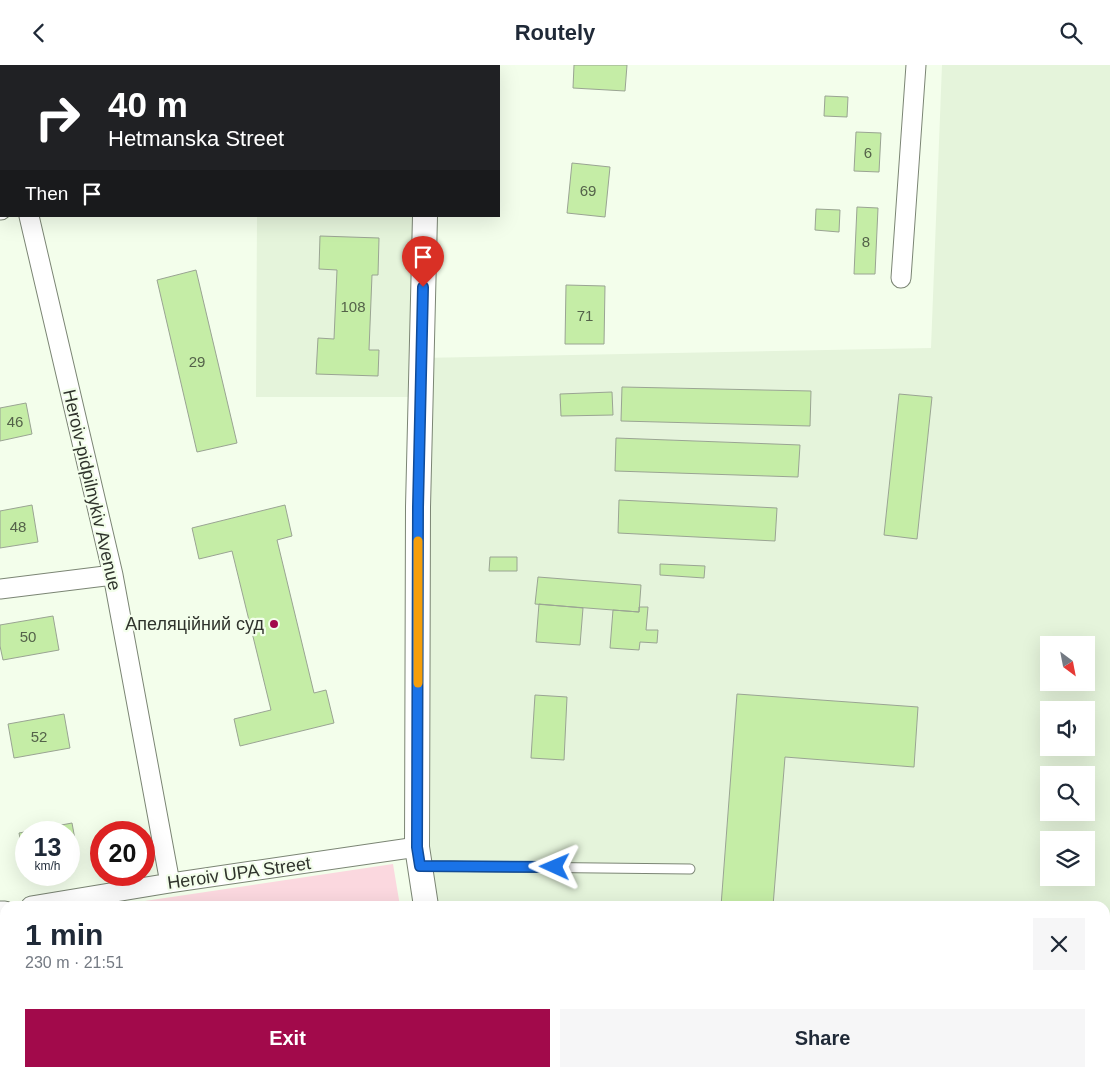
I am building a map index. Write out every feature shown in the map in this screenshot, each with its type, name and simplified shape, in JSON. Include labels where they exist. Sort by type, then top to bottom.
[{"type":"street","points":[[901,278],[916,65]]},
{"type":"street","name":"Heroiv-pidpilnykiv Avenue","points":[[29,217],[113,575],[170,883]]},
{"type":"street","points":[[425,217],[418,507],[419,856],[425,901]]},
{"type":"street","points":[[0,589],[113,575]]},
{"type":"street","name":"Heroiv UPA Street","points":[[62,901],[170,883],[419,856]]},
{"type":"lane","points":[[419,856],[690,869]]},
{"type":"shaded area","points":[[942,65],[1110,65],[1110,901],[426,901],[421,397],[256,397],[257,217],[425,217],[421,358],[931,348]]},
{"type":"shaded area","points":[[393,864],[399,901],[145,901]]},
{"type":"building","points":[[574,65],[627,65],[625,91],[573,88]]},
{"type":"building","points":[[825,96],[848,97],[847,117],[824,116]]},
{"type":"building","points":[[856,132],[881,133],[879,172],[854,171]]},
{"type":"building","points":[[572,163],[610,167],[605,217],[567,213]]},
{"type":"building","points":[[857,207],[878,208],[875,274],[854,274]]},
{"type":"building","points":[[816,209],[840,210],[839,232],[815,230]]},
{"type":"building","points":[[320,236],[379,238],[378,275],[372,275],[369,350],[379,350],[378,376],[316,374],[318,338],[334,339],[337,270],[319,269]]},
{"type":"building","points":[[196,270],[237,443],[197,452],[157,280]]},
{"type":"building","points":[[566,285],[605,286],[604,344],[565,344]]},
{"type":"building","points":[[622,387],[811,391],[810,426],[621,421]]},
{"type":"building","points":[[612,392],[613,415],[561,416],[560,394]]},
{"type":"building","points":[[899,394],[932,397],[917,539],[884,535]]},
{"type":"building","points":[[26,403],[32,434],[0,441],[0,408]]},
{"type":"building","points":[[616,438],[800,445],[798,477],[615,471]]},
{"type":"building","points":[[619,500],[777,508],[775,541],[618,533]]},
{"type":"building","points":[[32,505],[38,542],[0,548],[0,511]]},
{"type":"building","name":"Апеляційний суд","points":[[285,505],[292,536],[277,540],[314,693],[326,690],[334,723],[240,746],[234,719],[271,710],[232,551],[199,559],[192,528]]},
{"type":"building","points":[[490,557],[517,557],[517,571],[489,571]]},
{"type":"building","points":[[660,564],[705,566],[704,578],[660,575]]},
{"type":"building","points":[[538,577],[641,585],[639,612],[535,604]]},
{"type":"building","points":[[539,604],[583,608],[580,645],[536,642]]},
{"type":"building","points":[[639,607],[648,607],[646,630],[658,630],[657,643],[640,642],[639,650],[610,648],[613,610],[639,612]]},
{"type":"building","points":[[53,616],[59,650],[3,660],[0,646],[0,625]]},
{"type":"building","points":[[737,694],[918,707],[914,767],[785,757],[773,901],[721,901]]},
{"type":"building","points":[[535,695],[567,697],[564,760],[531,758]]},
{"type":"building","points":[[64,714],[70,748],[14,758],[8,724]]},
{"type":"slow traffic","points":[[418,541],[418,683]]},
{"type":"place","name":"Апеляційний суд","points":[[274,624]]},
{"type":"route","points":[[423,287],[418,507],[417,847],[420,866],[555,867]]}]
